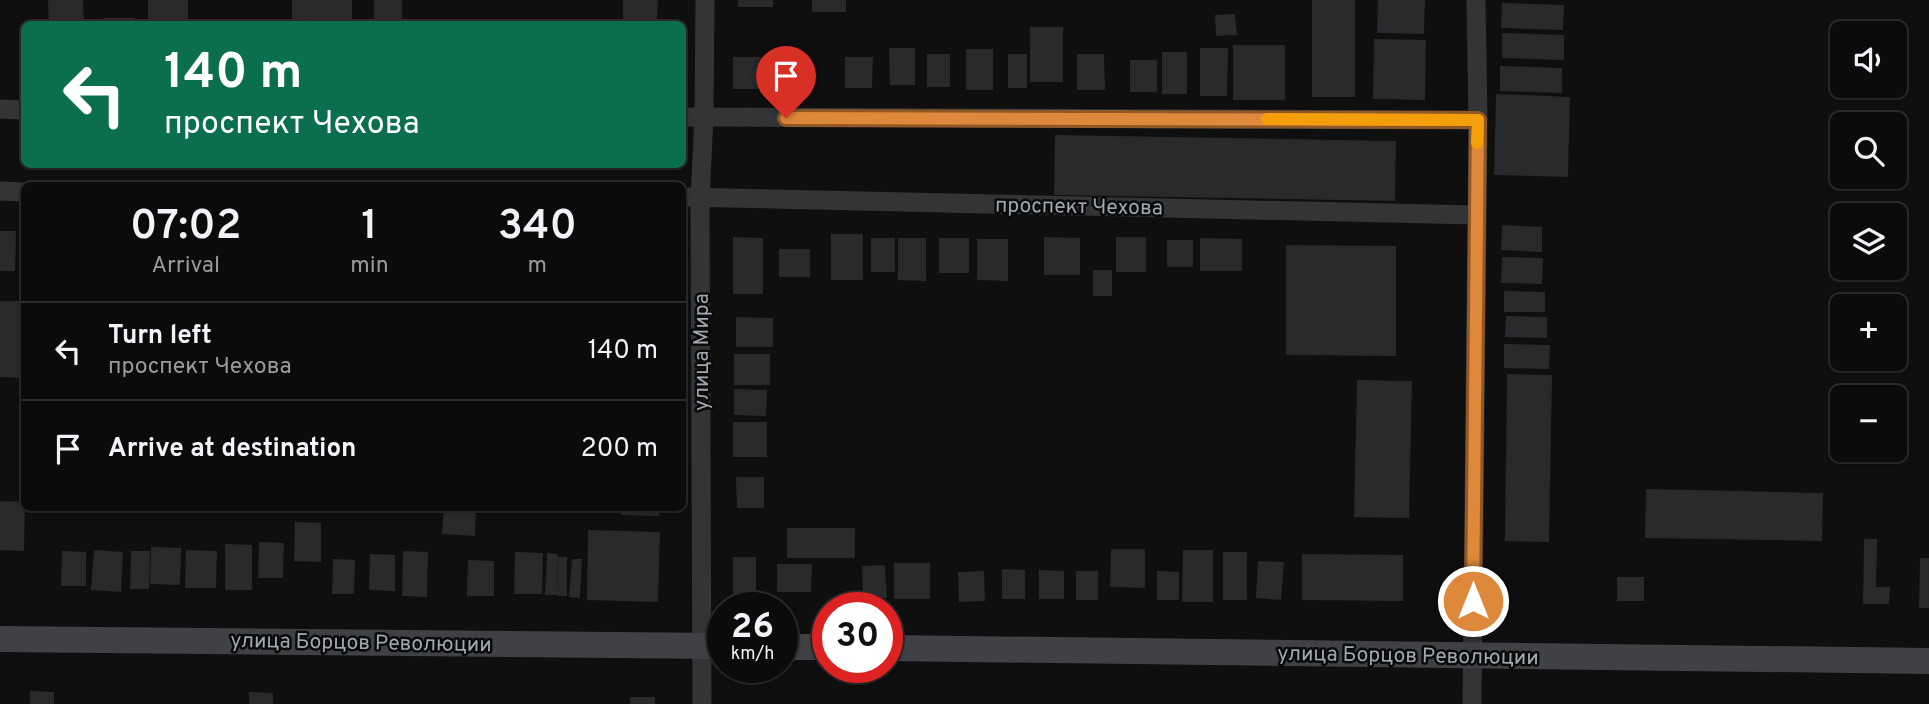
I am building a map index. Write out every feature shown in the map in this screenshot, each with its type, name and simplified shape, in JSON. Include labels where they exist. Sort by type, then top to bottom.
[{"type":"main road","name":"улица Борцов Революции","points":[[0,639],[707,646]]},
{"type":"main road","name":"улица Борцов Революции","points":[[903,648],[1929,661]]},
{"type":"street","name":"улица Мира","points":[[705,0],[704,117],[692,197],[710,592]]},
{"type":"street","points":[[1472,704],[1478,120],[1476,0]]},
{"type":"street","points":[[0,109],[21,110]]},
{"type":"street","points":[[686,117],[1478,120]]},
{"type":"street","points":[[0,191],[21,191]]},
{"type":"street","name":"проспект Чехова","points":[[692,197],[1475,215]]},
{"type":"street","name":"улица Мира","points":[[702,704],[707,678]]},
{"type":"building","points":[[49,0],[82,0],[83,21],[50,21]]},
{"type":"building","points":[[149,0],[187,0],[187,21],[149,21]]},
{"type":"building","points":[[293,0],[309,0],[309,21],[293,21]]},
{"type":"building","points":[[311,0],[351,0],[351,21],[311,21]]},
{"type":"building","points":[[375,0],[401,0],[401,21],[375,21]]},
{"type":"building","points":[[624,0],[657,0],[656,21],[624,20]]},
{"type":"building","points":[[739,0],[772,0],[772,6],[739,6]]},
{"type":"building","points":[[813,0],[845,0],[845,11],[813,11]]},
{"type":"building","points":[[1313,0],[1354,0],[1354,96],[1313,96]]},
{"type":"building","points":[[1379,0],[1424,0],[1423,33],[1378,32]]},
{"type":"building","points":[[1503,4],[1563,6],[1562,29],[1502,27]]},
{"type":"building","points":[[1234,15],[1236,34],[1217,35],[1216,16]]},
{"type":"building","points":[[104,19],[133,19],[133,21]]},
{"type":"building","points":[[1031,28],[1062,28],[1062,81],[1031,81]]},
{"type":"building","points":[[1503,34],[1563,36],[1563,59],[1503,57]]},
{"type":"building","points":[[1375,40],[1425,41],[1424,99],[1374,98]]},
{"type":"building","points":[[1234,46],[1284,46],[1284,99],[1234,99]]},
{"type":"building","points":[[890,49],[914,49],[914,84],[891,84]]},
{"type":"building","points":[[1201,49],[1227,49],[1226,95],[1201,95]]},
{"type":"building","points":[[967,50],[992,50],[992,89],[967,89]]},
{"type":"building","points":[[1163,53],[1186,53],[1186,93],[1163,93]]},
{"type":"building","points":[[928,55],[949,55],[949,86],[928,86]]},
{"type":"building","points":[[1009,55],[1026,55],[1026,87],[1009,87]]},
{"type":"building","points":[[1078,55],[1103,55],[1104,89],[1078,89]]},
{"type":"building","points":[[734,58],[762,58],[762,88],[734,88]]},
{"type":"building","points":[[846,58],[872,58],[871,87],[846,87]]},
{"type":"building","points":[[1131,61],[1156,61],[1156,91],[1131,91]]},
{"type":"building","points":[[1501,67],[1561,69],[1561,92],[1501,90]]},
{"type":"building","points":[[1497,95],[1569,98],[1567,176],[1495,174]]},
{"type":"building","points":[[1056,136],[1395,142],[1394,200],[1055,194]]},
{"type":"building","points":[[1503,226],[1541,228],[1541,251],[1502,249]]},
{"type":"building","points":[[0,232],[15,232],[14,270],[0,270]]},
{"type":"building","points":[[832,235],[862,235],[862,279],[832,279]]},
{"type":"building","points":[[734,238],[762,239],[762,293],[734,293]]},
{"type":"building","points":[[1045,238],[1079,239],[1079,274],[1045,274]]},
{"type":"building","points":[[1117,238],[1145,238],[1145,271],[1117,271]]},
{"type":"building","points":[[872,239],[894,239],[894,271],[872,271]]},
{"type":"building","points":[[899,239],[925,239],[925,280],[899,279]]},
{"type":"building","points":[[940,239],[968,239],[968,272],[940,272]]},
{"type":"building","points":[[1201,239],[1241,240],[1241,270],[1201,270]]},
{"type":"building","points":[[978,240],[1007,240],[1007,280],[978,279]]},
{"type":"building","points":[[1168,241],[1192,241],[1192,266],[1168,266]]},
{"type":"building","points":[[1287,246],[1395,247],[1395,355],[1287,354]]},
{"type":"building","points":[[780,250],[809,250],[809,276],[780,276]]},
{"type":"building","points":[[1503,258],[1542,259],[1541,283],[1502,282]]},
{"type":"building","points":[[1094,271],[1111,271],[1111,295],[1094,295]]},
{"type":"building","points":[[1505,292],[1544,293],[1544,311],[1505,311]]},
{"type":"building","points":[[0,302],[21,302],[21,377],[0,376]]},
{"type":"building","points":[[1507,317],[1546,318],[1546,337],[1506,336]]},
{"type":"building","points":[[737,318],[772,319],[772,346],[737,346]]},
{"type":"building","points":[[1505,345],[1549,346],[1548,368],[1505,367]]},
{"type":"building","points":[[735,355],[769,355],[769,384],[735,384]]},
{"type":"building","points":[[1508,375],[1551,376],[1548,541],[1506,540]]},
{"type":"building","points":[[1358,381],[1411,382],[1408,517],[1355,516]]},
{"type":"building","points":[[735,390],[766,391],[765,415],[735,414]]},
{"type":"building","points":[[734,423],[766,423],[766,456],[734,456]]},
{"type":"building","points":[[737,478],[763,478],[763,507],[738,507]]},
{"type":"building","points":[[1647,490],[1822,494],[1821,540],[1646,537]]},
{"type":"building","points":[[0,502],[21,503],[21,511],[24,511],[23,550],[0,549]]},
{"type":"building","points":[[445,511],[475,511],[474,535],[443,533]]},
{"type":"building","points":[[622,511],[658,511],[658,515],[622,514]]},
{"type":"building","points":[[296,523],[320,524],[320,561],[295,560]]},
{"type":"building","points":[[788,529],[854,529],[854,557],[788,557]]},
{"type":"building","points":[[589,531],[659,533],[657,601],[588,599]]},
{"type":"building","points":[[1865,540],[1876,540],[1875,588],[1889,588],[1888,603],[1864,603]]},
{"type":"building","points":[[260,543],[283,544],[282,577],[259,577]]},
{"type":"building","points":[[226,545],[251,546],[251,589],[226,589]]},
{"type":"building","points":[[152,548],[180,549],[179,584],[151,583]]},
{"type":"building","points":[[1112,550],[1144,550],[1144,587],[1111,586]]},
{"type":"building","points":[[95,551],[122,553],[120,591],[92,589]]},
{"type":"building","points":[[187,551],[216,552],[215,587],[186,587]]},
{"type":"building","points":[[1184,551],[1212,551],[1212,601],[1183,601]]},
{"type":"building","points":[[63,552],[85,553],[85,585],[62,585]]},
{"type":"building","points":[[132,552],[149,552],[148,588],[131,588]]},
{"type":"building","points":[[404,552],[427,553],[426,596],[403,595]]},
{"type":"building","points":[[516,553],[542,554],[541,593],[515,593]]},
{"type":"building","points":[[1224,553],[1246,553],[1246,599],[1224,599]]},
{"type":"building","points":[[548,554],[557,555],[556,594],[546,594]]},
{"type":"building","points":[[371,555],[394,556],[394,590],[370,589]]},
{"type":"building","points":[[1303,555],[1402,556],[1402,600],[1303,599]]},
{"type":"building","points":[[559,558],[566,558],[566,595],[558,595]]},
{"type":"building","points":[[734,558],[755,558],[755,592],[734,592]]},
{"type":"building","points":[[1921,559],[1929,559],[1929,607],[1920,607]]},
{"type":"building","points":[[334,560],[354,561],[353,593],[333,593]]},
{"type":"building","points":[[573,560],[581,560],[579,597],[570,596]]},
{"type":"building","points":[[469,561],[493,562],[493,595],[468,595]]},
{"type":"building","points":[[1259,562],[1283,563],[1280,599],[1257,597]]},
{"type":"building","points":[[895,564],[929,564],[929,598],[903,598],[903,592],[895,592]]},
{"type":"building","points":[[778,565],[811,565],[810,591],[778,591]]},
{"type":"building","points":[[884,566],[886,592],[864,592],[863,567]]},
{"type":"building","points":[[1003,570],[1024,571],[1024,598],[1003,598]]},
{"type":"building","points":[[1040,571],[1063,572],[1063,598],[1040,598]]},
{"type":"building","points":[[983,572],[984,600],[960,601],[959,573]]},
{"type":"building","points":[[1077,572],[1097,572],[1097,599],[1077,599]]},
{"type":"building","points":[[1158,572],[1178,573],[1178,599],[1158,599]]},
{"type":"building","points":[[1618,578],[1643,578],[1643,600],[1618,600]]},
{"type":"building","points":[[31,692],[53,693],[53,704],[31,704]]},
{"type":"building","points":[[250,693],[272,694],[272,704],[250,704]]},
{"type":"building","points":[[631,698],[654,698],[654,704],[631,704]]},
{"type":"slow traffic","points":[[1267,119],[1478,120],[1477,143]]},
{"type":"route","points":[[786,118],[1478,120],[1473,601]]}]
